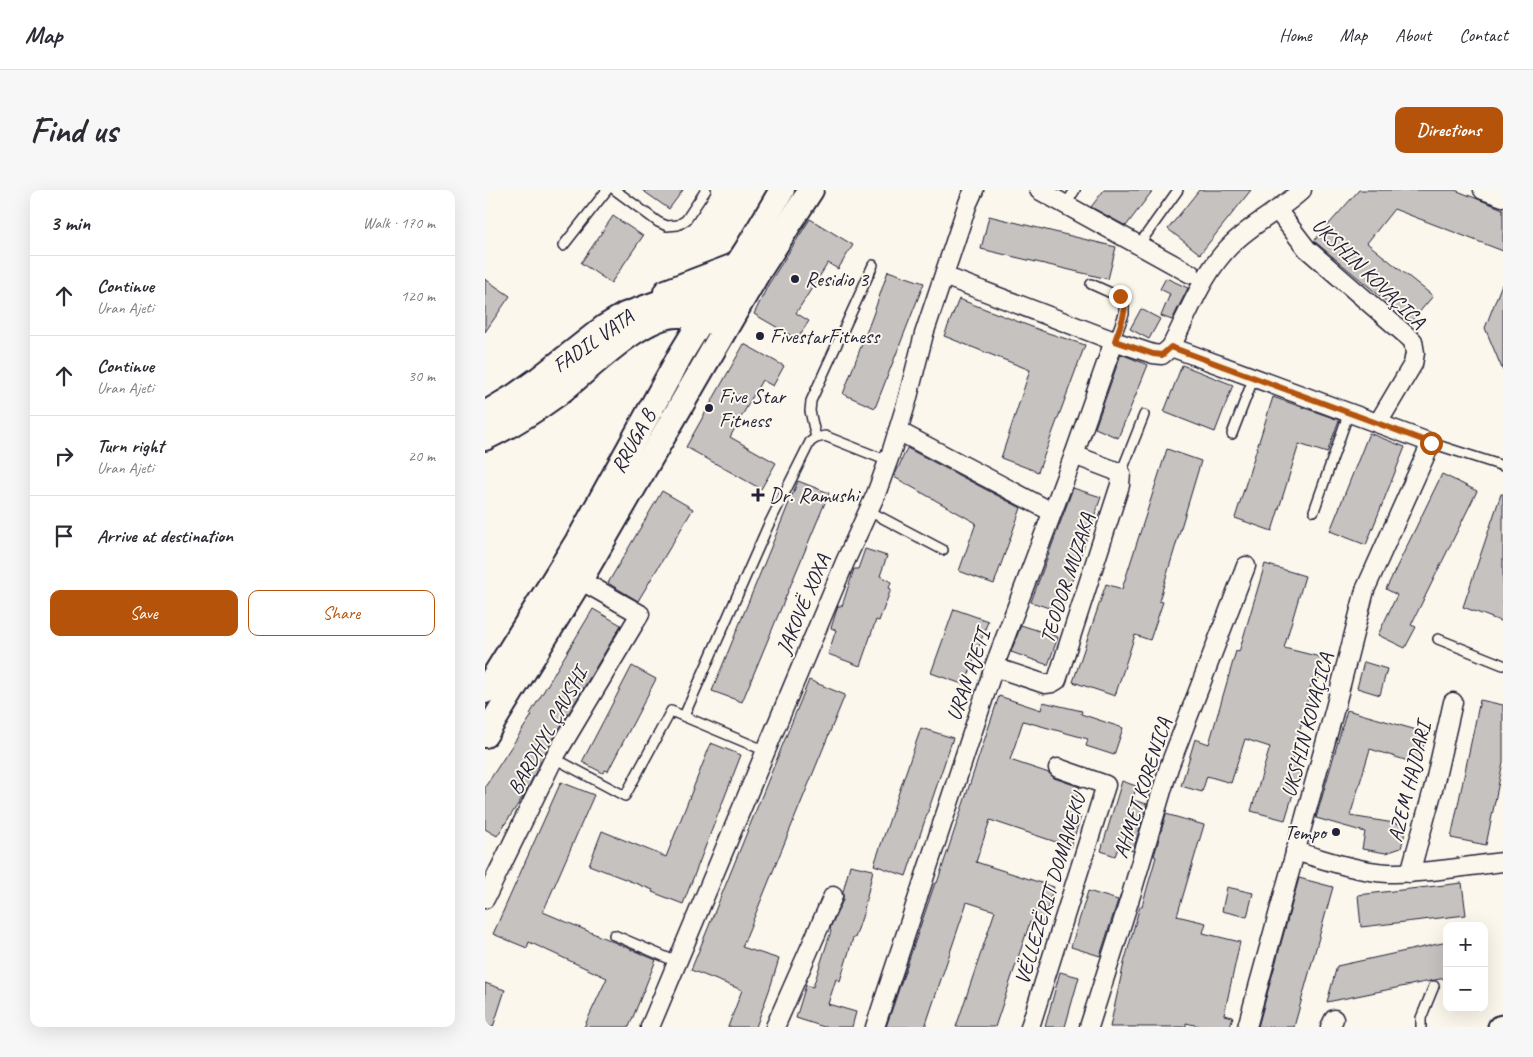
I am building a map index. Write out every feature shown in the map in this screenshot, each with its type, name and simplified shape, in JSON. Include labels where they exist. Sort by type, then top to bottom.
[{"type":"main road","name":"RRUGA B","points":[[485,691],[582,534],[681,354],[781,190]]},
{"type":"main road","points":[[740,306],[757,274],[811,190]]},
{"type":"main road","points":[[681,354],[676,340],[671,333],[663,329],[652,329],[630,323],[647,300],[737,265]]},
{"type":"main road","name":"FADIL VATA","points":[[485,438],[529,414],[557,394],[630,323],[667,300],[686,296],[740,306]]},
{"type":"main road","name":"RRUGA B","points":[[485,735],[580,580],[740,306]]},
{"type":"main road","name":"FADIL VATA","points":[[485,414],[539,379],[605,327],[652,322],[665,317],[680,315],[727,326]]},
{"type":"street","name":"JAKOVË XOXA","points":[[650,1027],[845,562],[869,511],[888,462],[907,401],[924,334],[974,190]]},
{"type":"street","points":[[1039,190],[1070,197],[1138,246],[1191,274]]},
{"type":"street","points":[[1166,351],[1219,257],[1233,242],[1293,199],[1302,190]]},
{"type":"street","points":[[1483,190],[1503,197]]},
{"type":"street","name":"UKSHIN KOVAÇICA","points":[[1277,210],[1307,249],[1413,342],[1415,352],[1413,364],[1378,423]]},
{"type":"street","points":[[943,276],[1115,341],[1153,354],[1166,351],[1254,377],[1431,443]]},
{"type":"street","name":"URAN AJETI","points":[[875,1027],[994,667],[1115,341]]},
{"type":"street","points":[[898,431],[1052,512]]},
{"type":"street","name":"UKSHIN KOVAÇICA","points":[[1247,1027],[1338,699],[1365,590],[1431,443]]},
{"type":"street","points":[[1074,455],[1121,473]]},
{"type":"street","name":"TEODOR MUZAKA","points":[[994,667],[1045,684],[1057,680],[1117,497],[1121,473]]},
{"type":"street","name":"AHMET KORENICA","points":[[1089,1027],[1169,767],[1246,566]]},
{"type":"street","name":"BARDHYL ÇAUSHI","points":[[485,899],[554,758],[639,614],[580,580]]},
{"type":"street","name":"AZEM HAJDARI","points":[[1410,873],[1434,786],[1453,702]]},
{"type":"street","name":"VËLLEZËRIT DOMANEKU","points":[[1031,1027],[1106,785],[1059,768]]},
{"type":"street","name":"AZEM HAJDARI","points":[[1295,852],[1366,870],[1387,873],[1444,871],[1503,862]]},
{"type":"street","points":[[775,1027],[833,896]]},
{"type":"street","points":[[1499,1027],[1503,1026]]},
{"type":"lane","points":[[563,246],[607,190]]},
{"type":"lane","points":[[615,190],[658,222],[667,226],[678,225],[686,220],[706,190]]},
{"type":"lane","points":[[1138,246],[1178,190]]},
{"type":"lane","points":[[816,438],[809,411],[811,402],[873,265]]},
{"type":"lane","name":"URAN AJETI","points":[[1091,284],[1125,300],[1124,314],[1115,341]]},
{"type":"lane","points":[[1232,434],[1254,377]]},
{"type":"lane","points":[[1314,511],[1349,412]]},
{"type":"lane","points":[[1121,473],[1144,415]]},
{"type":"lane","points":[[684,716],[768,526],[810,442],[825,436],[888,462]]},
{"type":"lane","points":[[1431,443],[1503,466]]},
{"type":"lane","points":[[869,511],[943,550]]},
{"type":"lane","points":[[1438,639],[1503,665]]},
{"type":"lane","points":[[554,758],[625,796],[671,711],[766,751]]},
{"type":"lane","points":[[614,935],[677,962]]},
{"type":"lane","points":[[1421,1027],[1421,1018],[1434,986]]},
{"type":"building","points":[[642,190],[683,190],[669,209]]},
{"type":"building","points":[[1104,190],[1153,190],[1126,226],[1091,207]]},
{"type":"building","points":[[1199,190],[1251,190],[1200,254],[1168,229]]},
{"type":"building","points":[[1359,190],[1455,190],[1503,209],[1503,251],[1394,209],[1367,243],[1433,296],[1411,322],[1314,241]]},
{"type":"building","points":[[613,216],[643,236],[611,283],[581,263]]},
{"type":"building","points":[[989,216],[1116,247],[1108,279],[981,249]]},
{"type":"building","name":"Residio 3","points":[[810,219],[853,245],[838,269],[828,263],[796,313],[809,321],[797,339],[754,314],[768,285]]},
{"type":"building","points":[[888,271],[924,283],[875,408],[843,394]]},
{"type":"building","points":[[1166,278],[1188,288],[1172,320],[1161,316],[1170,294],[1160,289]]},
{"type":"building","points":[[485,279],[510,296],[485,332]]},
{"type":"building","points":[[1503,284],[1503,371],[1485,328]]},
{"type":"building","points":[[959,299],[1045,332],[1085,345],[1038,472],[1001,458],[1030,370],[944,336]]},
{"type":"building","points":[[1141,309],[1160,319],[1149,339],[1130,329]]},
{"type":"building","points":[[744,344],[784,366],[773,386],[762,380],[730,437],[776,463],[761,489],[686,447]]},
{"type":"building","points":[[1121,354],[1148,365],[1118,438],[1095,428]]},
{"type":"building","points":[[1182,365],[1233,385],[1215,432],[1164,412]]},
{"type":"building","points":[[1273,397],[1339,420],[1327,453],[1299,444],[1272,531],[1235,518]]},
{"type":"building","points":[[1369,433],[1405,447],[1366,545],[1330,531]]},
{"type":"building","points":[[907,448],[1021,508],[994,584],[959,571],[976,523],[894,477]]},
{"type":"building","points":[[1167,449],[1201,461],[1159,601],[1163,602],[1150,640],[1135,635],[1115,696],[1073,682],[1106,584],[1122,589]]},
{"type":"building","points":[[1442,474],[1477,491],[1411,625],[1416,627],[1405,648],[1378,635],[1397,595],[1386,589]]},
{"type":"building","points":[[798,481],[829,493],[742,702],[712,691]]},
{"type":"building","points":[[1073,488],[1101,497],[1061,612],[1031,602]]},
{"type":"building","points":[[662,491],[693,509],[638,601],[608,583]]},
{"type":"building","points":[[1501,494],[1503,494],[1503,622],[1463,607]]},
{"type":"building","points":[[865,549],[887,556],[880,576],[891,582],[889,588],[891,589],[879,621],[876,620],[860,666],[828,654],[836,630],[831,628],[838,606],[842,606],[854,569],[858,569]]},
{"type":"building","points":[[1265,564],[1305,576],[1284,648],[1324,658],[1319,679],[1313,678],[1291,765],[1301,768],[1285,820],[1251,811],[1270,747],[1245,739],[1231,783],[1207,776],[1202,792],[1181,786],[1195,739],[1209,744],[1236,651],[1239,652]]},
{"type":"building","points":[[593,609],[621,625],[545,753],[526,792],[497,836],[485,829],[485,787],[532,715],[530,714]]},
{"type":"building","points":[[954,609],[988,621],[965,685],[931,673]]},
{"type":"building","points":[[1021,625],[1058,637],[1048,665],[1011,652]]},
{"type":"building","points":[[1364,662],[1387,669],[1380,695],[1357,688]]},
{"type":"building","points":[[632,666],[656,679],[608,771],[605,770],[603,773],[582,762]]},
{"type":"building","points":[[809,680],[845,695],[742,947],[779,959],[770,988],[756,1027],[728,1027],[742,990],[691,970]]},
{"type":"building","points":[[999,696],[1041,710],[1043,702],[1082,711],[1081,714],[1123,728],[1114,755],[1086,746],[1088,739],[1023,721],[1010,760],[1049,773],[1054,778],[1080,787],[1071,813],[1081,816],[1071,847],[990,820],[976,862],[1054,887],[1042,926],[1030,922],[995,1027],[956,1027],[995,911],[967,902],[925,1027],[886,1027],[935,883],[937,883]]},
{"type":"building","points":[[1480,700],[1503,705],[1503,762],[1486,845],[1451,838]]},
{"type":"building","points":[[1347,710],[1427,733],[1418,764],[1370,749],[1350,816],[1407,825],[1401,848],[1386,853],[1362,849],[1365,832],[1316,818]]},
{"type":"building","points":[[921,728],[953,738],[906,876],[874,865]]},
{"type":"building","points":[[711,743],[741,755],[683,904],[589,865],[602,831],[666,857]]},
{"type":"building","points":[[1122,781],[1136,786],[1133,800],[1147,804],[1133,851],[1119,846],[1115,856],[1101,851]]},
{"type":"building","points":[[561,782],[594,795],[543,912],[656,960],[629,1027],[584,1027],[607,978],[529,942],[527,948],[493,934]]},
{"type":"building","points":[[1166,814],[1204,825],[1177,916],[1206,923],[1203,933],[1240,942],[1224,1015],[1233,1017],[1230,1027],[1203,1027],[1186,1023],[1186,1027],[1110,1027],[1124,963],[1156,857],[1154,856]]},
{"type":"building","points":[[850,865],[873,870],[863,914],[855,938],[853,938],[840,981],[836,979],[828,1004],[856,1012],[852,1027],[824,1027],[796,1018],[806,985],[813,987],[831,926],[843,900],[843,892]]},
{"type":"building","points":[[1299,878],[1333,887],[1294,1027],[1258,1027]]},
{"type":"building","points":[[1462,883],[1466,915],[1361,927],[1358,895]]},
{"type":"building","points":[[1227,887],[1253,893],[1247,917],[1222,911]]},
{"type":"building","points":[[1088,891],[1118,900],[1100,956],[1071,947]]},
{"type":"building","points":[[1443,943],[1443,978],[1327,1002],[1337,966]]},
{"type":"building","points":[[1060,972],[1079,977],[1065,1027],[1045,1027]]},
{"type":"building","points":[[485,983],[505,990],[493,1027],[485,1027]]},
{"type":"place","name":"Residio 3","points":[[795,279]]},
{"type":"place","name":"FivestarFitness","points":[[760,336]]},
{"type":"place","name":"Five Star Fitness","points":[[709,408]]},
{"type":"place","name":"Dr. Ramushi","points":[[758,495]]},
{"type":"place","name":"Tempo","points":[[1336,832]]},
{"type":"route","points":[[1120,296],[1125,300],[1125,307],[1115,341],[1153,354],[1162,355],[1171,347],[1431,443]]}]
